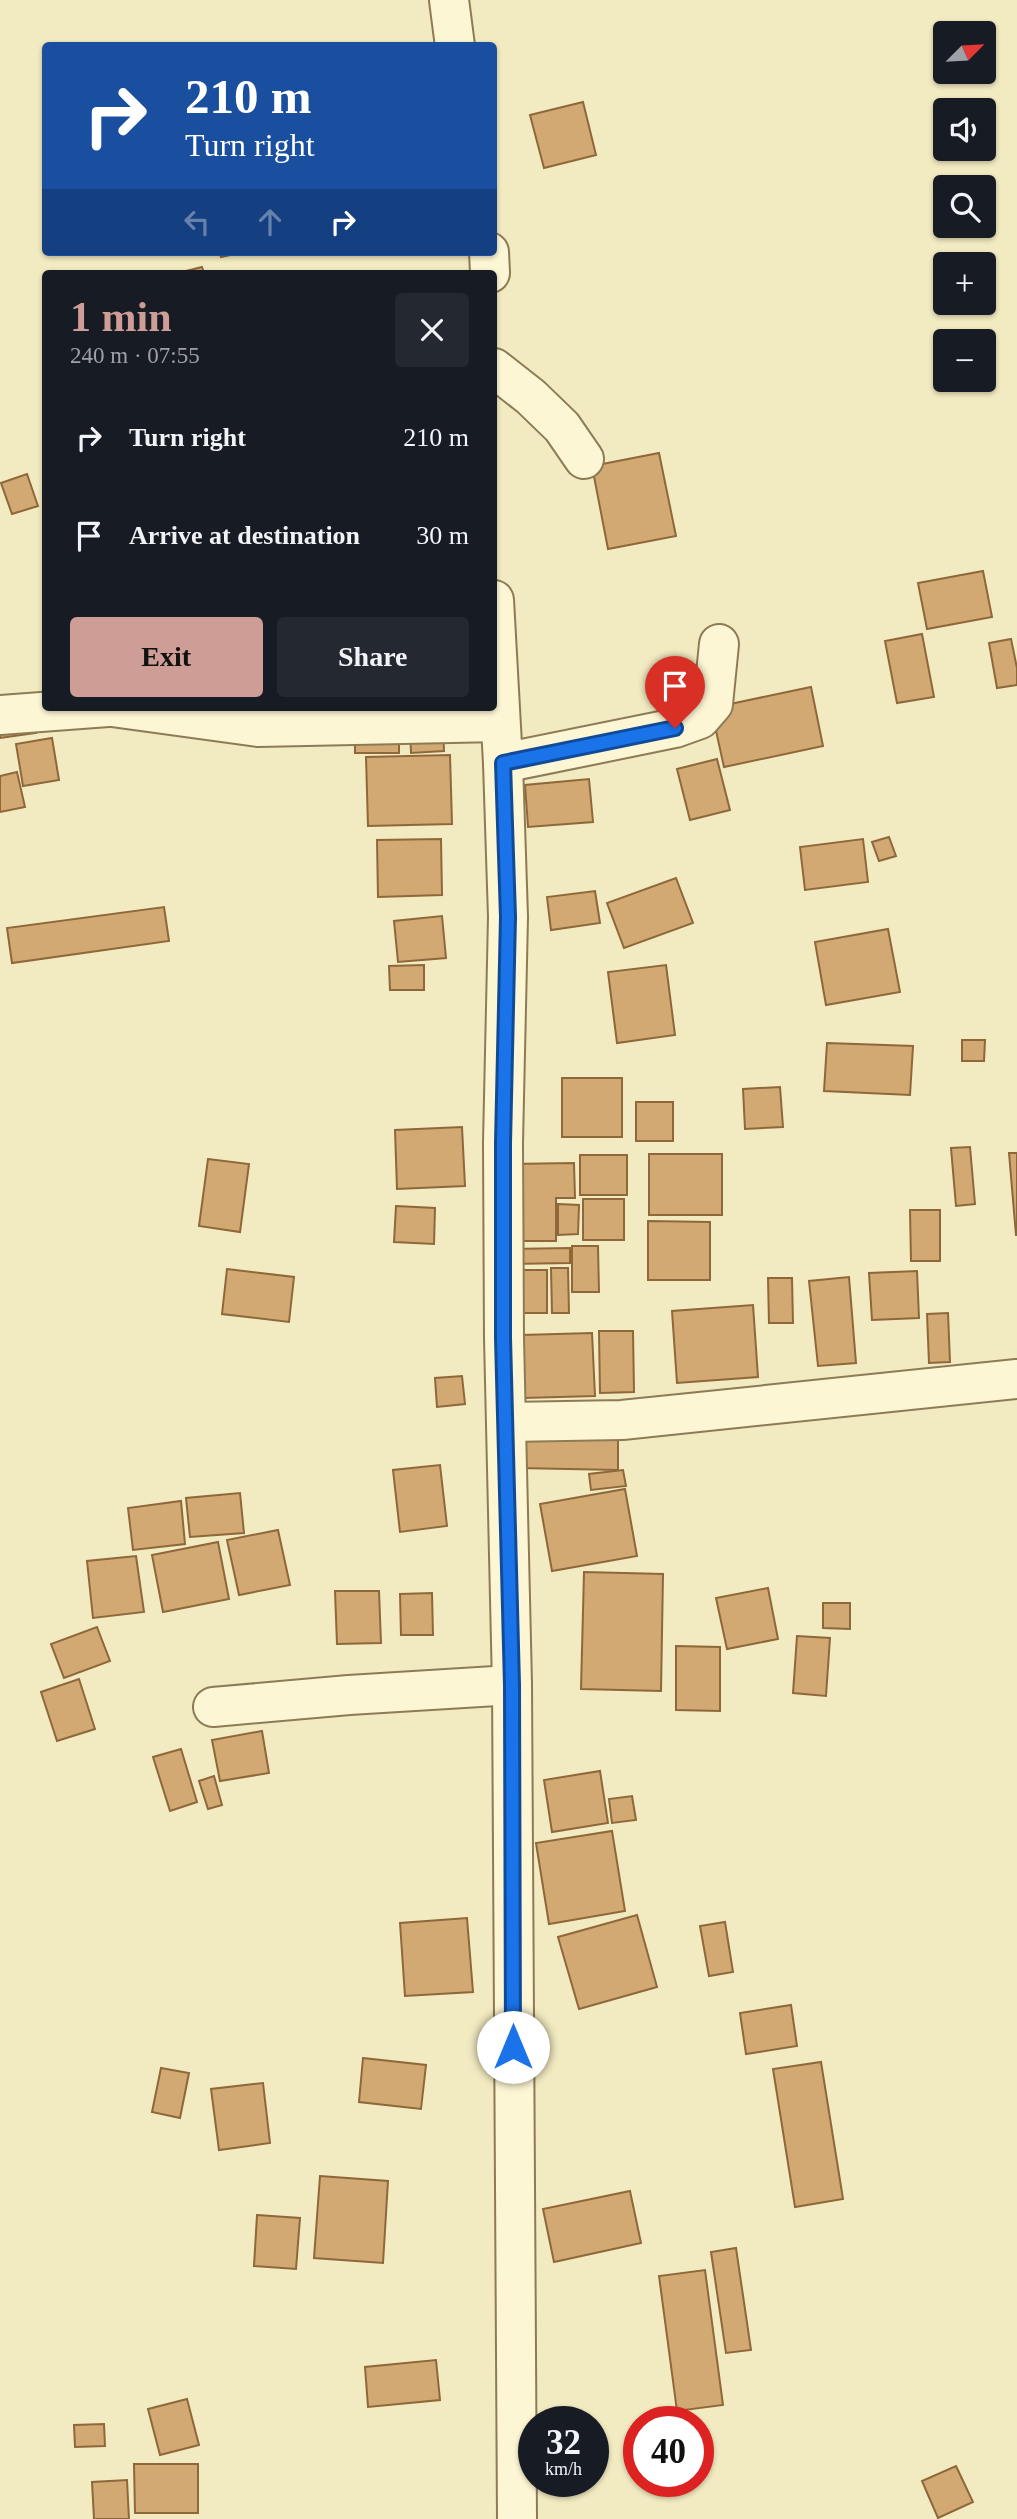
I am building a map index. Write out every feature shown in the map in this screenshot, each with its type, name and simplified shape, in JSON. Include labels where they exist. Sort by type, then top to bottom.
[{"type":"street","points":[[449,0],[454,42]]},
{"type":"street","points":[[497,370],[531,397],[562,427],[584,459]]},
{"type":"street","points":[[503,763],[675,728],[700,719],[713,704],[719,644]]},
{"type":"street","points":[[497,661],[508,917],[503,1143],[512,1685],[517,2519]]},
{"type":"street","points":[[0,715],[55,711]]},
{"type":"street","points":[[140,711],[258,727],[500,722]]},
{"type":"street","points":[[506,1422],[622,1420],[1017,1379]]},
{"type":"street","points":[[213,1707],[512,1685]]},
{"type":"building","points":[[583,102],[596,155],[544,168],[530,115]]},
{"type":"building","points":[[659,453],[676,536],[608,549],[592,466]]},
{"type":"building","points":[[27,474],[38,506],[12,514],[1,483]]},
{"type":"building","points":[[983,571],[992,617],[927,629],[918,583]]},
{"type":"building","points":[[922,634],[934,697],[897,703],[885,641]]},
{"type":"building","points":[[1011,639],[1017,668],[1017,685],[997,688],[989,643]]},
{"type":"building","points":[[811,687],[823,746],[724,767],[711,708]]},
{"type":"building","points":[[34,718],[36,733],[0,738],[0,722]]},
{"type":"building","points":[[443,725],[444,751],[411,753],[410,727]]},
{"type":"building","points":[[355,728],[399,729],[399,753],[355,753]]},
{"type":"building","points":[[52,738],[59,780],[23,786],[16,744]]},
{"type":"building","points":[[450,755],[452,824],[368,826],[366,757]]},
{"type":"building","points":[[717,759],[730,810],[690,820],[677,769]]},
{"type":"building","points":[[17,772],[25,807],[0,812],[0,776]]},
{"type":"building","points":[[589,779],[593,822],[528,827],[525,785]]},
{"type":"building","points":[[889,837],[896,856],[879,861],[872,842]]},
{"type":"building","points":[[441,839],[442,895],[378,897],[377,840]]},
{"type":"building","points":[[863,839],[868,882],[805,890],[800,847]]},
{"type":"building","points":[[676,878],[693,923],[624,948],[607,903]]},
{"type":"building","points":[[595,891],[600,923],[551,930],[547,897]]},
{"type":"building","points":[[164,907],[169,941],[12,963],[7,928]]},
{"type":"building","points":[[442,916],[446,958],[398,962],[394,921]]},
{"type":"building","points":[[888,929],[900,992],[826,1005],[815,942]]},
{"type":"building","points":[[424,965],[424,990],[390,990],[389,966]]},
{"type":"building","points":[[666,965],[675,1035],[617,1043],[608,972]]},
{"type":"building","points":[[962,1040],[985,1040],[984,1061],[962,1061]]},
{"type":"building","points":[[827,1043],[913,1046],[910,1095],[824,1091]]},
{"type":"building","points":[[562,1078],[622,1078],[622,1137],[562,1137]]},
{"type":"building","points":[[780,1087],[783,1127],[745,1129],[743,1089]]},
{"type":"building","points":[[636,1102],[673,1102],[673,1141],[636,1141]]},
{"type":"building","points":[[462,1127],[465,1186],[397,1189],[395,1130]]},
{"type":"building","points":[[970,1147],[975,1204],[956,1206],[951,1148]]},
{"type":"building","points":[[1009,1153],[1017,1153],[1017,1235],[1016,1235]]},
{"type":"building","points":[[649,1154],[722,1154],[722,1215],[649,1215]]},
{"type":"building","points":[[580,1155],[627,1155],[627,1195],[580,1195]]},
{"type":"building","points":[[208,1159],[249,1164],[240,1232],[199,1226]]},
{"type":"building","points":[[574,1163],[575,1198],[556,1198],[556,1241],[507,1241],[504,1164]]},
{"type":"building","points":[[583,1199],[624,1199],[624,1240],[583,1240]]},
{"type":"building","points":[[558,1204],[579,1205],[578,1234],[558,1235]]},
{"type":"building","points":[[396,1206],[435,1208],[434,1244],[394,1242]]},
{"type":"building","points":[[910,1210],[940,1210],[940,1261],[911,1261]]},
{"type":"building","points":[[648,1221],[710,1222],[710,1280],[648,1280]]},
{"type":"building","points":[[572,1246],[598,1246],[599,1292],[572,1292]]},
{"type":"building","points":[[570,1248],[570,1263],[506,1264],[505,1249]]},
{"type":"building","points":[[551,1268],[568,1268],[569,1313],[552,1313]]},
{"type":"building","points":[[227,1269],[294,1277],[289,1322],[222,1314]]},
{"type":"building","points":[[507,1270],[547,1270],[547,1313],[507,1313]]},
{"type":"building","points":[[917,1271],[919,1318],[872,1320],[869,1273]]},
{"type":"building","points":[[849,1277],[856,1363],[818,1366],[809,1281]]},
{"type":"building","points":[[768,1278],[792,1278],[793,1323],[769,1323]]},
{"type":"building","points":[[753,1305],[758,1377],[677,1383],[672,1311]]},
{"type":"building","points":[[948,1313],[950,1362],[929,1363],[927,1314]]},
{"type":"building","points":[[599,1331],[633,1331],[634,1392],[600,1393]]},
{"type":"building","points":[[592,1333],[595,1396],[523,1398],[522,1335]]},
{"type":"building","points":[[462,1376],[465,1404],[437,1407],[435,1378]]},
{"type":"building","points":[[519,1436],[618,1436],[618,1470],[518,1468]]},
{"type":"building","points":[[440,1465],[447,1526],[400,1532],[393,1470]]},
{"type":"building","points":[[623,1470],[626,1486],[591,1490],[589,1474]]},
{"type":"building","points":[[625,1489],[637,1556],[552,1571],[540,1504]]},
{"type":"building","points":[[240,1493],[244,1533],[190,1537],[186,1498]]},
{"type":"building","points":[[181,1501],[185,1544],[133,1550],[128,1508]]},
{"type":"building","points":[[278,1530],[290,1585],[239,1595],[227,1540]]},
{"type":"building","points":[[218,1542],[229,1599],[163,1612],[152,1555]]},
{"type":"building","points":[[136,1556],[144,1612],[93,1618],[87,1561]]},
{"type":"building","points":[[584,1572],[663,1574],[661,1691],[581,1689]]},
{"type":"building","points":[[768,1588],[778,1639],[727,1649],[716,1598]]},
{"type":"building","points":[[335,1591],[379,1591],[381,1643],[337,1644]]},
{"type":"building","points":[[432,1593],[433,1635],[401,1635],[400,1594]]},
{"type":"building","points":[[823,1603],[850,1603],[850,1629],[823,1628]]},
{"type":"building","points":[[97,1627],[110,1661],[64,1678],[51,1644]]},
{"type":"building","points":[[797,1636],[830,1638],[826,1696],[793,1693]]},
{"type":"building","points":[[676,1646],[720,1647],[720,1711],[676,1710]]},
{"type":"building","points":[[79,1679],[95,1729],[57,1741],[41,1692]]},
{"type":"building","points":[[262,1731],[269,1773],[220,1781],[212,1740]]},
{"type":"building","points":[[181,1749],[197,1802],[170,1811],[153,1757]]},
{"type":"building","points":[[600,1771],[608,1823],[552,1832],[544,1780]]},
{"type":"building","points":[[214,1776],[222,1805],[208,1809],[199,1781]]},
{"type":"building","points":[[632,1796],[636,1820],[612,1823],[609,1799]]},
{"type":"building","points":[[612,1831],[625,1911],[549,1924],[536,1843]]},
{"type":"building","points":[[637,1915],[657,1987],[579,2009],[558,1937]]},
{"type":"building","points":[[467,1918],[473,1992],[405,1996],[400,1923]]},
{"type":"building","points":[[725,1922],[733,1972],[709,1976],[700,1926]]},
{"type":"building","points":[[791,2005],[797,2046],[746,2054],[740,2013]]},
{"type":"building","points":[[363,2058],[426,2065],[421,2109],[359,2102]]},
{"type":"building","points":[[821,2062],[843,2199],[795,2207],[773,2069]]},
{"type":"building","points":[[161,2068],[189,2073],[180,2118],[152,2112]]},
{"type":"building","points":[[263,2083],[270,2143],[219,2150],[211,2089]]},
{"type":"building","points":[[320,2176],[388,2181],[383,2263],[314,2258]]},
{"type":"building","points":[[630,2191],[641,2243],[554,2262],[543,2209]]},
{"type":"building","points":[[257,2215],[300,2218],[296,2269],[254,2266]]},
{"type":"building","points":[[736,2248],[751,2350],[726,2353],[711,2252]]},
{"type":"building","points":[[705,2270],[723,2405],[676,2406],[659,2276]]},
{"type":"building","points":[[436,2360],[440,2400],[368,2407],[365,2367]]},
{"type":"building","points":[[187,2399],[199,2445],[160,2455],[148,2409]]},
{"type":"building","points":[[104,2424],[105,2446],[75,2447],[74,2425]]},
{"type":"building","points":[[134,2464],[198,2464],[198,2513],[135,2513]]},
{"type":"building","points":[[956,2466],[973,2502],[938,2518],[922,2481]]},
{"type":"building","points":[[127,2480],[129,2519],[94,2519],[92,2482]]},
{"type":"route","points":[[513,2047],[512,1685],[503,1338],[503,1143],[508,917],[503,763],[675,728]]}]
